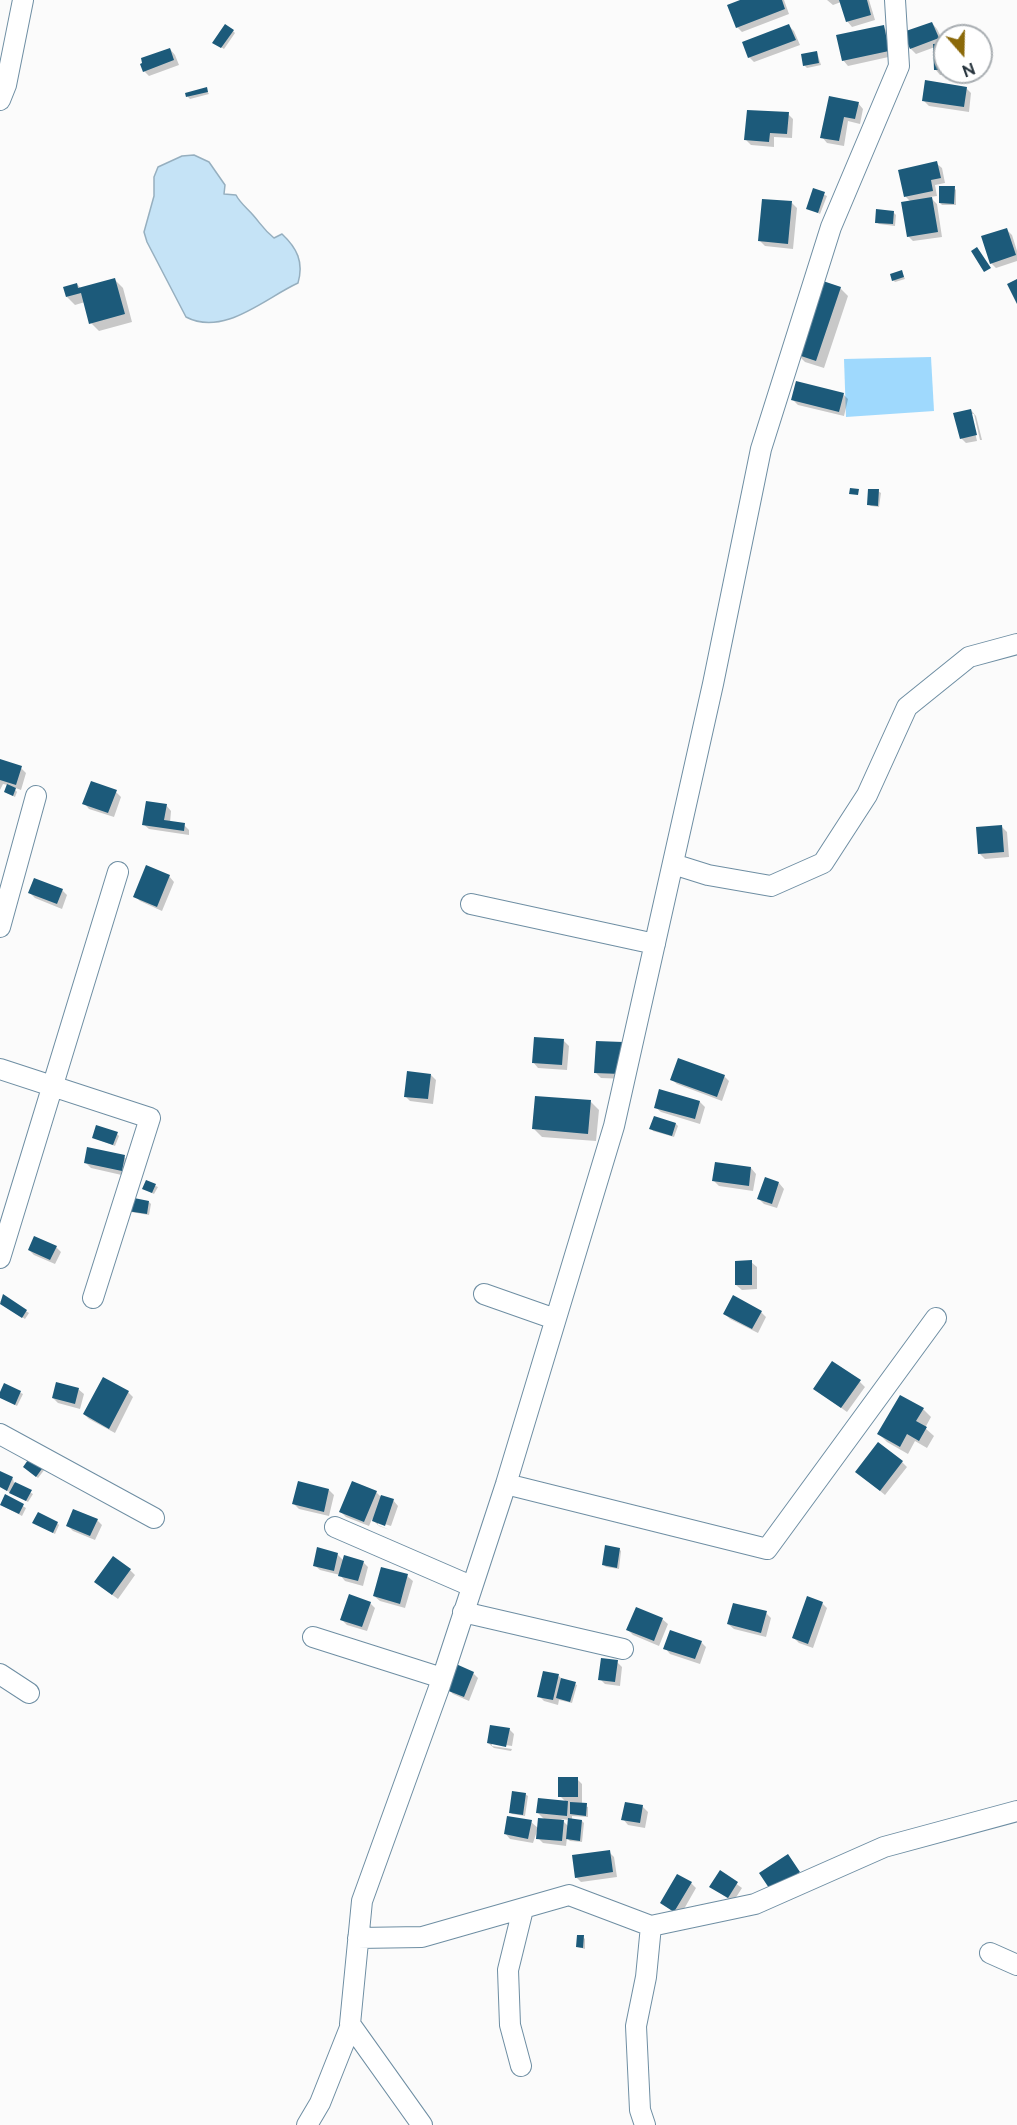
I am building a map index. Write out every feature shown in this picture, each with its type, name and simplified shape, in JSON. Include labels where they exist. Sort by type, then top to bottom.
[{"type":"street","points":[[0,99],[6,85],[23,0]]},
{"type":"street","points":[[307,2125],[320,2103],[351,2025],[362,1901],[442,1678],[506,1484],[614,1126],[713,684],[761,448],[831,226],[899,66],[896,0]]},
{"type":"street","points":[[673,864],[708,875],[771,886],[823,863],[867,795],[907,707],[969,657],[1017,644]]},
{"type":"street","points":[[0,927],[36,796]]},
{"type":"street","points":[[0,1258],[118,872]]},
{"type":"street","points":[[471,904],[655,944]]},
{"type":"street","points":[[0,1070],[150,1118],[93,1298]]},
{"type":"street","points":[[484,1294],[555,1319]]},
{"type":"street","points":[[506,1484],[767,1549],[936,1318]]},
{"type":"street","points":[[0,1434],[154,1518]]},
{"type":"street","points":[[335,1527],[471,1586]]},
{"type":"street","points":[[463,1612],[623,1649]]},
{"type":"street","points":[[313,1637],[442,1678]]},
{"type":"street","points":[[0,1674],[29,1693]]},
{"type":"street","points":[[358,1938],[422,1937],[569,1895],[651,1926],[755,1904],[884,1847],[1017,1810]]},
{"type":"street","points":[[520,2066],[510,2025],[508,1970],[523,1909]]},
{"type":"street","points":[[645,2125],[640,2110],[636,2026],[646,1977],[651,1926]]},
{"type":"street","points":[[990,1953],[1017,1965]]},
{"type":"street","points":[[351,2025],[422,2125]]},
{"type":"shaded area","points":[[194,155],[209,162],[225,185],[224,194],[236,195],[274,238],[282,234],[287,239],[300,262],[298,283],[244,313],[215,322],[200,322],[186,317],[144,232],[154,196],[154,177],[158,167],[182,156]]},
{"type":"shaded area","points":[[931,357],[934,411],[846,417],[844,359]]},
{"type":"building","points":[[740,0],[782,0],[785,9],[736,28],[727,5]]},
{"type":"building","points":[[839,0],[867,0],[871,15],[846,22]]},
{"type":"building","points":[[932,22],[933,40],[910,49],[903,32]]},
{"type":"building","points":[[225,24],[234,30],[221,48],[212,43]]},
{"type":"building","points":[[789,24],[796,40],[748,58],[742,42]]},
{"type":"building","points":[[884,25],[889,51],[842,61],[836,35]]},
{"type":"building","points":[[170,48],[174,60],[143,72],[140,64],[142,63],[141,58]]},
{"type":"building","points":[[817,51],[819,63],[803,66],[801,54]]},
{"type":"building","points":[[925,80],[933,81],[933,84],[967,87],[964,107],[922,101]]},
{"type":"building","points":[[207,87],[208,92],[186,97],[185,93]]},
{"type":"building","points":[[829,96],[859,102],[855,119],[844,117],[839,141],[820,138]]},
{"type":"building","points":[[747,110],[789,112],[787,134],[770,133],[769,142],[744,140]]},
{"type":"building","points":[[937,161],[941,178],[931,180],[933,191],[904,197],[898,170]]},
{"type":"building","points":[[939,186],[955,186],[954,204],[939,203]]},
{"type":"building","points":[[813,188],[825,192],[818,213],[806,209]]},
{"type":"building","points":[[932,197],[938,232],[907,237],[901,202]]},
{"type":"building","points":[[762,199],[792,201],[788,244],[758,241]]},
{"type":"building","points":[[876,209],[894,211],[893,224],[875,223]]},
{"type":"building","points":[[1007,228],[1016,255],[990,264],[981,236]]},
{"type":"building","points":[[977,247],[991,268],[984,272],[971,251]]},
{"type":"building","points":[[902,270],[904,277],[892,281],[890,274]]},
{"type":"building","points":[[115,278],[125,314],[89,324],[81,293],[66,297],[63,287],[77,283],[78,288]]},
{"type":"building","points":[[1017,279],[1017,304],[1007,284]]},
{"type":"building","points":[[820,280],[841,287],[816,361],[795,354]]},
{"type":"building","points":[[796,381],[844,393],[839,412],[791,400]]},
{"type":"building","points":[[971,409],[977,435],[960,439],[953,413]]},
{"type":"building","points":[[850,488],[859,489],[858,495],[849,494]]},
{"type":"building","points":[[868,489],[879,489],[878,506],[867,505]]},
{"type":"building","points":[[0,759],[22,766],[16,785],[0,780]]},
{"type":"building","points":[[91,781],[117,790],[108,813],[82,804]]},
{"type":"building","points":[[7,784],[16,788],[13,796],[4,792]]},
{"type":"building","points":[[146,801],[167,804],[164,820],[185,823],[184,831],[142,825]]},
{"type":"building","points":[[1002,825],[1004,852],[978,854],[976,827]]},
{"type":"building","points":[[146,865],[170,875],[157,907],[133,897]]},
{"type":"building","points":[[34,878],[63,889],[57,904],[28,893]]},
{"type":"building","points":[[534,1037],[564,1039],[562,1065],[532,1063]]},
{"type":"building","points":[[596,1041],[623,1042],[621,1074],[594,1073]]},
{"type":"building","points":[[678,1058],[725,1075],[717,1097],[670,1080]]},
{"type":"building","points":[[407,1071],[431,1074],[428,1099],[404,1097]]},
{"type":"building","points":[[659,1089],[700,1101],[695,1119],[654,1108]]},
{"type":"building","points":[[535,1096],[591,1100],[588,1134],[532,1129]]},
{"type":"building","points":[[654,1116],[676,1123],[672,1136],[649,1129]]},
{"type":"building","points":[[96,1125],[118,1132],[113,1145],[92,1138]]},
{"type":"building","points":[[87,1147],[125,1155],[122,1171],[84,1163]]},
{"type":"building","points":[[715,1162],[751,1167],[749,1186],[712,1181]]},
{"type":"building","points":[[765,1177],[779,1182],[772,1204],[757,1199]]},
{"type":"building","points":[[146,1180],[156,1184],[152,1193],[142,1189]]},
{"type":"building","points":[[129,1197],[149,1201],[147,1214],[127,1211]]},
{"type":"building","points":[[34,1236],[57,1246],[50,1260],[28,1250]]},
{"type":"building","points":[[752,1260],[752,1285],[735,1285],[735,1261]]},
{"type":"building","points":[[3,1294],[27,1310],[22,1318],[0,1304]]},
{"type":"building","points":[[733,1295],[762,1311],[752,1329],[723,1314]]},
{"type":"building","points":[[832,1361],[861,1380],[841,1408],[813,1389]]},
{"type":"building","points":[[103,1377],[129,1391],[109,1429],[83,1414]]},
{"type":"building","points":[[56,1382],[79,1388],[75,1404],[52,1398]]},
{"type":"building","points":[[4,1383],[21,1391],[15,1405],[0,1398]]},
{"type":"building","points":[[900,1395],[924,1408],[916,1421],[927,1427],[919,1441],[907,1434],[900,1447],[877,1434]]},
{"type":"building","points":[[878,1442],[903,1461],[880,1491],[855,1472]]},
{"type":"building","points":[[30,1457],[44,1466],[36,1477],[23,1467]]},
{"type":"building","points":[[0,1471],[13,1477],[7,1491],[0,1487]]},
{"type":"building","points":[[298,1481],[329,1489],[324,1512],[292,1504]]},
{"type":"building","points":[[352,1481],[377,1491],[364,1522],[339,1512]]},
{"type":"building","points":[[15,1482],[32,1490],[26,1501],[9,1493]]},
{"type":"building","points":[[5,1494],[24,1504],[19,1514],[0,1505]]},
{"type":"building","points":[[381,1495],[394,1499],[385,1526],[372,1521]]},
{"type":"building","points":[[73,1509],[98,1519],[90,1536],[66,1526]]},
{"type":"building","points":[[38,1512],[58,1522],[53,1533],[32,1523]]},
{"type":"building","points":[[605,1545],[620,1548],[617,1568],[602,1565]]},
{"type":"building","points":[[317,1547],[338,1553],[334,1571],[313,1566]]},
{"type":"building","points":[[344,1555],[364,1561],[358,1581],[338,1576]]},
{"type":"building","points":[[113,1556],[131,1569],[112,1595],[94,1582]]},
{"type":"building","points":[[381,1567],[408,1574],[400,1604],[373,1596]]},
{"type":"building","points":[[349,1594],[371,1602],[362,1627],[340,1620]]},
{"type":"building","points":[[807,1596],[823,1602],[808,1644],[792,1638]]},
{"type":"building","points":[[733,1603],[767,1611],[761,1633],[727,1624]]},
{"type":"building","points":[[636,1607],[663,1618],[654,1641],[626,1630]]},
{"type":"building","points":[[670,1630],[702,1641],[695,1659],[663,1649]]},
{"type":"building","points":[[601,1658],[618,1660],[615,1682],[598,1680]]},
{"type":"building","points":[[456,1664],[474,1672],[464,1697],[446,1690]]},
{"type":"building","points":[[543,1671],[559,1674],[553,1700],[537,1697]]},
{"type":"building","points":[[561,1678],[576,1682],[570,1702],[556,1698]]},
{"type":"building","points":[[490,1725],[510,1728],[506,1747],[487,1743]]},
{"type":"building","points":[[558,1777],[578,1777],[578,1797],[558,1797]]},
{"type":"building","points":[[512,1791],[526,1793],[523,1815],[509,1813]]},
{"type":"building","points":[[538,1798],[568,1801],[567,1816],[536,1813]]},
{"type":"building","points":[[570,1802],[587,1803],[586,1816],[570,1814]]},
{"type":"building","points":[[625,1802],[643,1805],[640,1823],[621,1820]]},
{"type":"building","points":[[507,1816],[532,1820],[528,1839],[504,1834]]},
{"type":"building","points":[[538,1818],[564,1820],[562,1841],[536,1839]]},
{"type":"building","points":[[568,1818],[582,1820],[580,1841],[566,1839]]},
{"type":"building","points":[[610,1850],[613,1872],[575,1878],[572,1855]]},
{"type":"building","points":[[788,1854],[800,1872],[771,1891],[759,1873]]},
{"type":"building","points":[[720,1870],[738,1882],[728,1898],[709,1887]]},
{"type":"building","points":[[677,1874],[692,1882],[674,1912],[660,1903]]},
{"type":"building","points":[[577,1935],[584,1935],[583,1948],[576,1947]]}]
